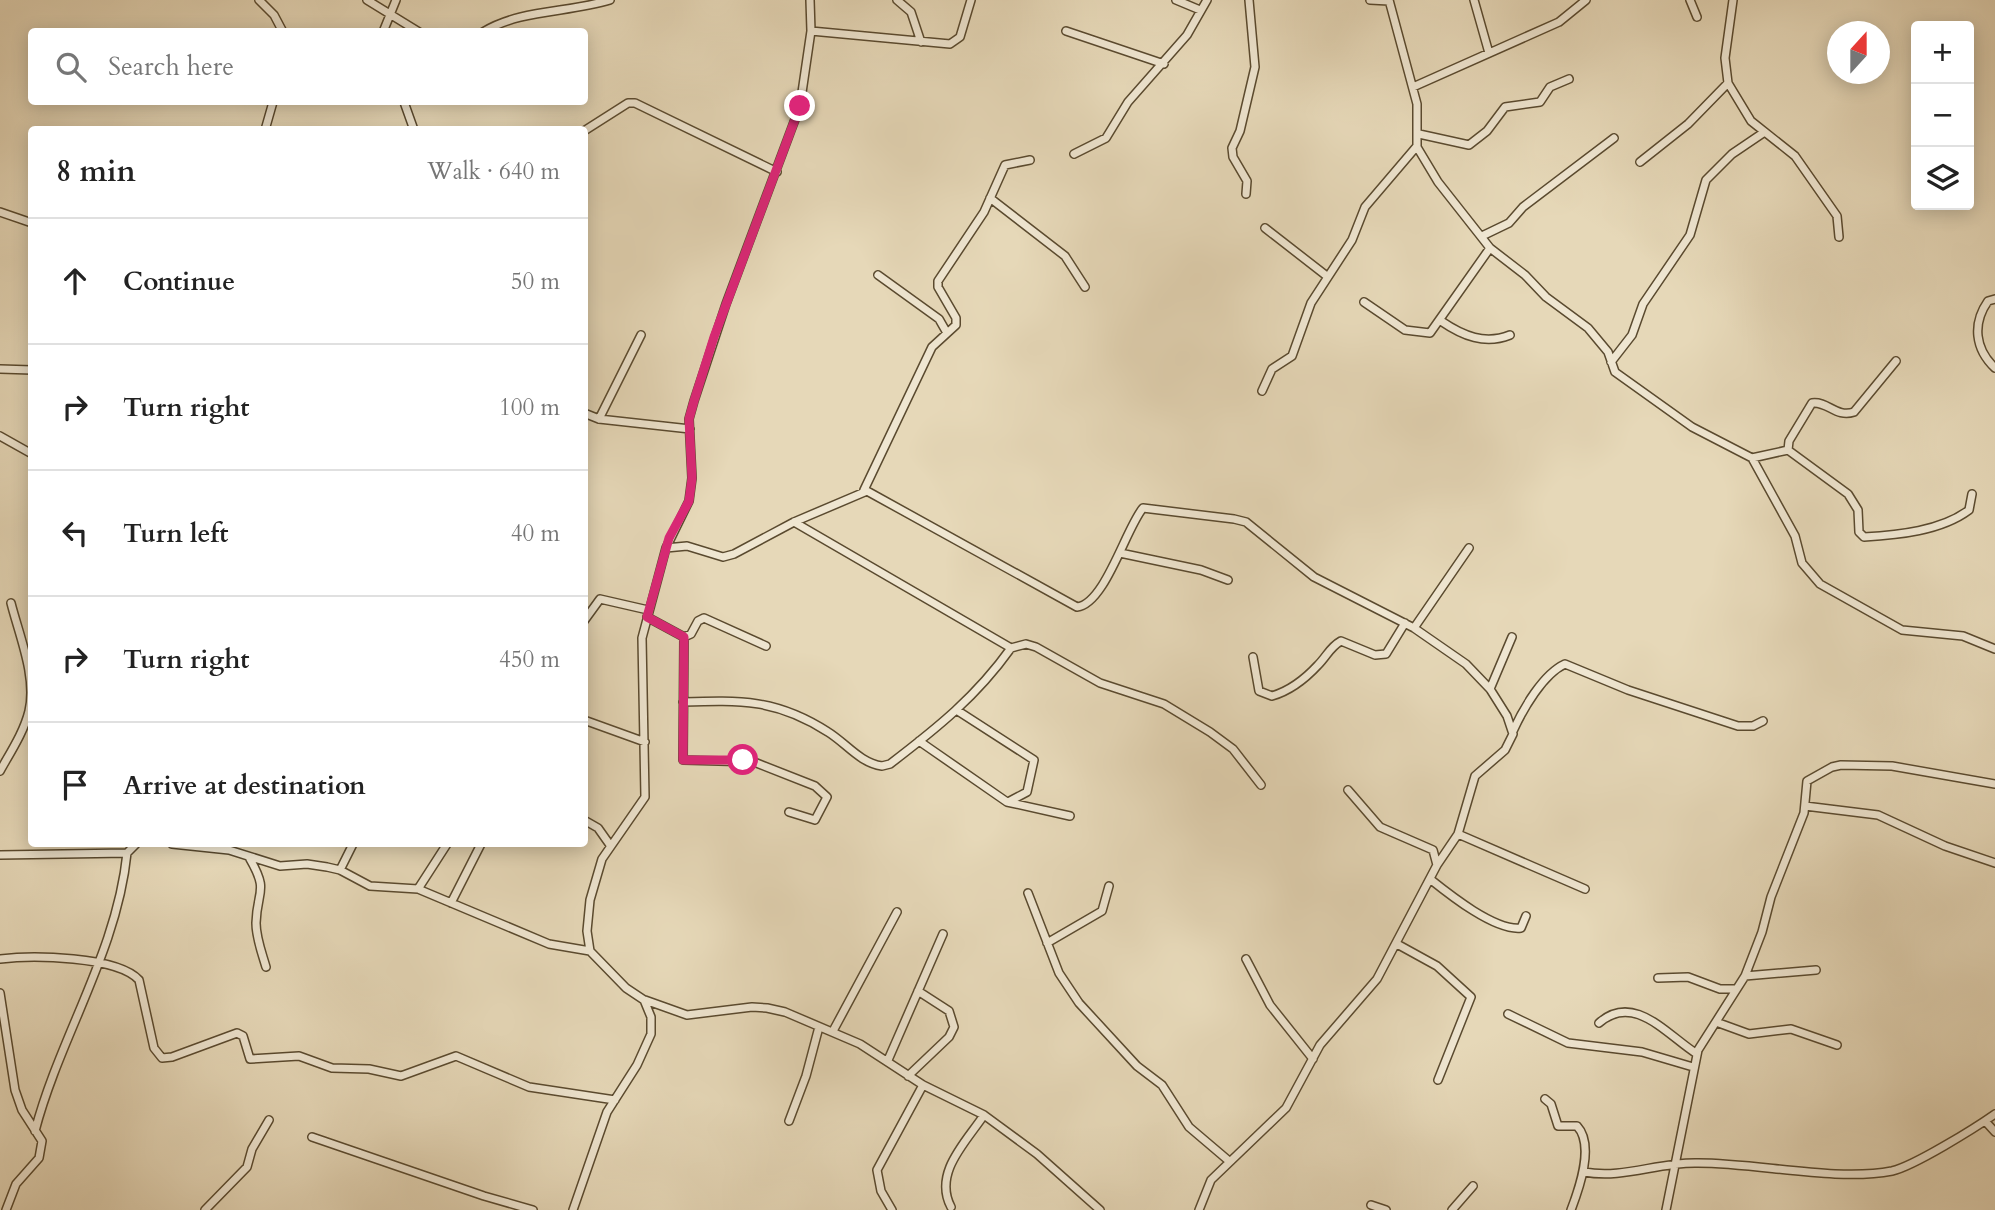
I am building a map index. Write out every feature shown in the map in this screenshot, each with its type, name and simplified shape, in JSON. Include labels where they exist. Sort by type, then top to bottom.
[{"type":"street","points":[[259,0],[274,15],[282,28]]},
{"type":"street","points":[[368,0],[413,28]]},
{"type":"street","points":[[384,28],[396,0]]},
{"type":"street","points":[[489,28],[518,17],[610,0]]},
{"type":"street","points":[[810,0],[811,31],[800,106],[778,172],[714,337],[694,401],[690,429],[689,501],[666,548],[642,638],[645,797],[602,859],[590,900],[587,931],[590,951],[626,988],[644,1000],[687,1015],[752,1006],[767,1008],[833,1031],[888,1060],[923,1085],[984,1115],[1037,1154],[1100,1210]]},
{"type":"street","points":[[897,0],[911,12],[921,42]]},
{"type":"street","points":[[811,31],[921,42],[957,42],[971,0]]},
{"type":"street","points":[[1177,0],[1199,9]]},
{"type":"street","points":[[1074,154],[1106,138],[1128,102],[1187,36],[1199,9],[1207,0]]},
{"type":"street","points":[[1246,194],[1247,181],[1233,157],[1232,148],[1240,131],[1255,67],[1249,0]]},
{"type":"street","points":[[1262,391],[1272,369],[1292,356],[1303,320],[1352,240],[1365,207],[1417,148],[1419,134],[1413,87],[1389,1],[1370,0]]},
{"type":"street","points":[[1474,0],[1489,53]]},
{"type":"street","points":[[1413,87],[1559,22],[1586,0]]},
{"type":"street","points":[[1690,0],[1697,17]]},
{"type":"street","points":[[1733,0],[1725,58],[1728,83],[1744,112],[1763,133],[1795,156],[1837,216],[1839,237]]},
{"type":"street","points":[[1066,31],[1164,64]]},
{"type":"street","points":[[1419,134],[1469,145],[1487,131],[1505,107],[1540,102],[1550,87],[1569,79]]},
{"type":"street","points":[[1640,162],[1688,124],[1728,83]]},
{"type":"street","points":[[588,128],[628,103],[635,103],[778,172]]},
{"type":"street","points":[[266,126],[272,105]]},
{"type":"street","points":[[405,105],[413,126]]},
{"type":"street","points":[[1611,362],[1632,335],[1643,304],[1695,227],[1706,180],[1732,154],[1763,133]]},
{"type":"street","points":[[1482,236],[1508,223],[1523,207],[1614,138]]},
{"type":"street","points":[[1417,148],[1438,182],[1490,248],[1525,275],[1546,297],[1588,328],[1625,381],[1680,419],[1752,458],[1795,536],[1802,563],[1820,584],[1901,630],[1963,636],[1995,649]]},
{"type":"street","points":[[864,490],[926,357],[939,338],[957,321],[937,284],[990,198],[1005,165],[1030,160]]},
{"type":"street","points":[[990,198],[1065,256],[1085,287]]},
{"type":"street","points":[[0,212],[28,222]]},
{"type":"street","points":[[1265,228],[1328,277]]},
{"type":"street","points":[[1364,302],[1412,333],[1430,333],[1490,248]]},
{"type":"street","points":[[878,275],[939,318],[947,333]]},
{"type":"street","points":[[1995,299],[1988,301],[1981,312],[1978,345],[1980,352],[1995,368]]},
{"type":"street","points":[[1441,321],[1459,332],[1487,341],[1510,335]]},
{"type":"street","points":[[599,419],[641,335]]},
{"type":"street","points":[[1896,361],[1854,412],[1841,415],[1817,401],[1812,403],[1788,441],[1788,450],[1811,470],[1848,494],[1857,510],[1859,532],[1864,537],[1910,532],[1950,521],[1968,512],[1972,494]]},
{"type":"street","points":[[0,369],[28,370]]},
{"type":"street","points":[[588,415],[599,419],[690,429]]},
{"type":"street","points":[[0,436],[28,452]]},
{"type":"street","points":[[1752,458],[1788,450]]},
{"type":"street","points":[[666,548],[687,547],[723,557],[864,490],[874,492],[945,536],[1077,607],[1087,605],[1120,553],[1143,508],[1241,520],[1314,578],[1414,628],[1466,664],[1490,689],[1513,730]]},
{"type":"street","points":[[794,522],[1011,648]]},
{"type":"street","points":[[1414,628],[1469,548]]},
{"type":"street","points":[[1120,553],[1197,569],[1228,580]]},
{"type":"street","points":[[588,616],[600,599],[648,613],[684,637]]},
{"type":"street","points":[[11,603],[28,676]]},
{"type":"street","points":[[684,637],[691,634],[698,621],[704,618],[766,646]]},
{"type":"street","points":[[1253,657],[1259,691],[1272,696],[1297,683],[1319,664],[1331,647],[1342,642],[1375,655],[1386,654],[1405,623]]},
{"type":"street","points":[[684,637],[683,760],[754,762],[816,786],[827,797],[815,820],[789,812]]},
{"type":"street","points":[[1490,689],[1512,638]]},
{"type":"street","points":[[682,702],[742,700],[768,705],[827,730],[876,765],[890,764],[958,711],[991,676],[1011,648],[1026,644],[1100,683],[1164,704],[1233,749],[1261,785]]},
{"type":"street","points":[[1199,1210],[1207,1185],[1228,1161],[1286,1108],[1320,1045],[1369,992],[1437,865],[1458,834],[1475,776],[1511,743],[1513,730],[1533,695],[1557,668],[1565,664],[1618,687],[1738,726],[1753,726],[1763,721]]},
{"type":"street","points":[[958,711],[1034,760],[1027,792],[1007,802]]},
{"type":"street","points":[[0,771],[28,715]]},
{"type":"street","points":[[588,721],[645,742]]},
{"type":"street","points":[[919,741],[1007,802],[1070,816]]},
{"type":"street","points":[[1666,1210],[1697,1054],[1745,976],[1805,806],[1807,781],[1833,766],[1892,766],[1995,784]]},
{"type":"street","points":[[1348,790],[1377,825],[1433,850],[1437,865]]},
{"type":"street","points":[[1805,806],[1878,815],[1945,846],[1995,863]]},
{"type":"street","points":[[588,822],[598,828],[610,845]]},
{"type":"street","points":[[1458,834],[1584,889]]},
{"type":"street","points":[[35,1131],[48,1086],[99,963],[121,896],[127,853],[133,847]]},
{"type":"street","points":[[200,847],[229,850],[250,859],[280,866],[307,864],[341,870],[370,886],[418,889],[549,944],[590,951]]},
{"type":"street","points":[[341,870],[352,847]]},
{"type":"street","points":[[418,889],[445,847]]},
{"type":"street","points":[[451,903],[479,847]]},
{"type":"street","points":[[0,855],[127,853]]},
{"type":"street","points":[[250,859],[260,877],[261,897],[256,922],[266,967]]},
{"type":"street","points":[[1430,879],[1466,909],[1510,927],[1521,928],[1526,916]]},
{"type":"street","points":[[1047,943],[1102,911],[1109,886]]},
{"type":"street","points":[[1028,893],[1059,973],[1079,1003],[1142,1070],[1162,1085],[1189,1127],[1228,1161]]},
{"type":"street","points":[[833,1031],[897,912]]},
{"type":"street","points":[[888,1060],[943,934]]},
{"type":"street","points":[[1397,944],[1437,966],[1471,997],[1438,1080]]},
{"type":"street","points":[[0,959],[31,957],[99,963],[123,969],[139,980],[149,1031],[157,1054],[162,1058],[172,1057],[237,1033],[243,1036],[250,1059],[299,1056],[332,1068],[369,1069],[401,1076],[456,1056],[529,1087],[615,1100]]},
{"type":"street","points":[[1246,959],[1270,1005],[1312,1059]]},
{"type":"street","points":[[1745,976],[1816,970]]},
{"type":"street","points":[[1658,978],[1688,977],[1720,989],[1735,989]]},
{"type":"street","points":[[908,1076],[949,1037],[954,1027],[950,1012],[918,991]]},
{"type":"street","points":[[0,993],[15,1090],[22,1110],[42,1142],[39,1158],[16,1184],[6,1210]]},
{"type":"street","points":[[573,1210],[607,1112],[637,1065],[651,1034],[651,1017],[644,1000]]},
{"type":"street","points":[[1598,1023],[1611,1013],[1635,1012],[1652,1019],[1672,1038],[1697,1054]]},
{"type":"street","points":[[1508,1014],[1568,1043],[1633,1051],[1693,1067]]},
{"type":"street","points":[[1716,1022],[1749,1034],[1791,1029],[1837,1045]]},
{"type":"street","points":[[789,1121],[806,1076],[819,1027]]},
{"type":"street","points":[[892,1210],[881,1191],[877,1170],[923,1085]]},
{"type":"street","points":[[1545,1099],[1551,1104],[1558,1126],[1580,1128],[1584,1172],[1571,1210]]},
{"type":"street","points":[[1584,1172],[1609,1176],[1677,1163],[1718,1163],[1838,1172],[1895,1170],[1995,1114]]},
{"type":"street","points":[[951,1207],[946,1198],[946,1173],[984,1115]]},
{"type":"street","points":[[205,1210],[247,1167],[252,1149],[270,1120]]},
{"type":"street","points":[[1985,1121],[1995,1132]]},
{"type":"street","points":[[312,1137],[533,1210]]},
{"type":"street","points":[[1452,1210],[1473,1186]]},
{"type":"street","points":[[1371,1205],[1386,1210]]},
{"type":"route","points":[[743,760],[683,760],[684,637],[647,617],[669,538],[689,501],[692,478],[689,419],[694,401],[714,337],[778,172],[800,106]]}]
